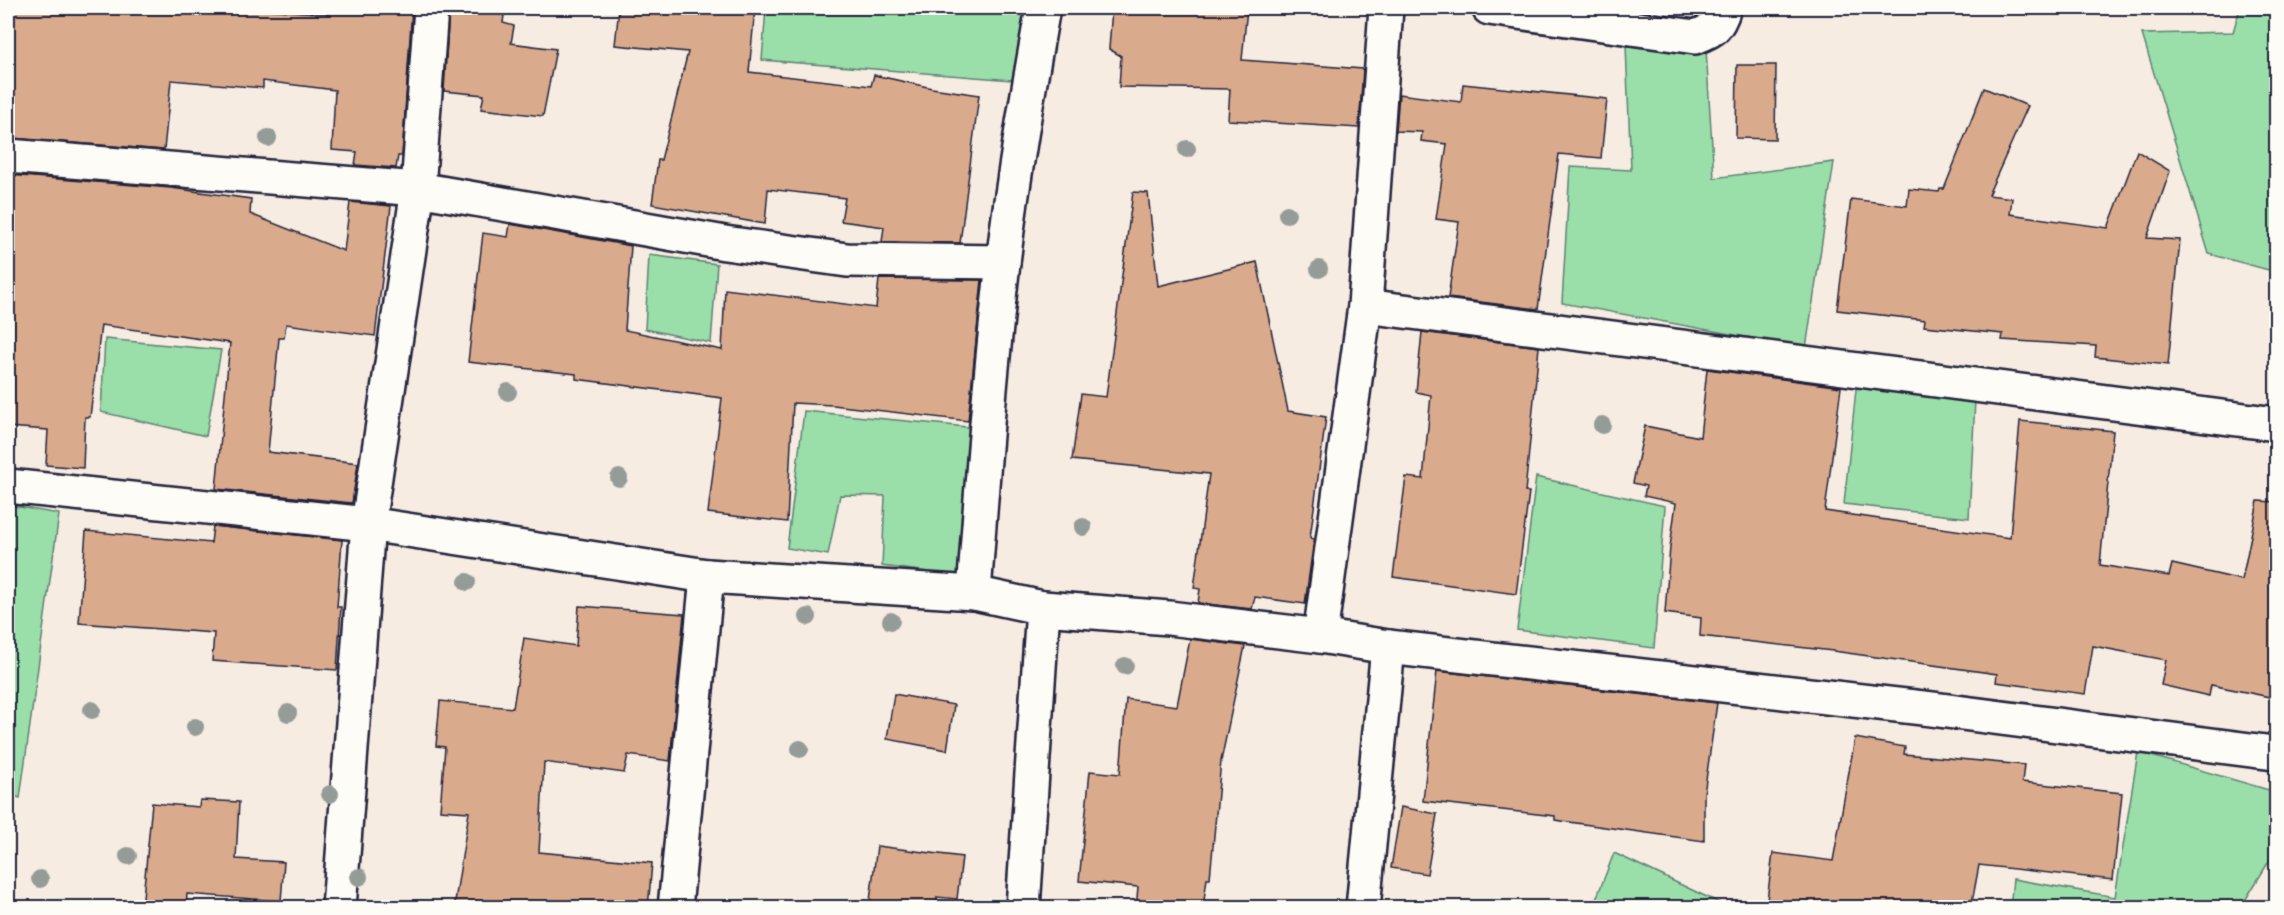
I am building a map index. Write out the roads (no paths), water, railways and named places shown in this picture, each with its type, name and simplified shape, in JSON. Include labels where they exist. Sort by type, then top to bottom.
[{"type":"street","points":[[339,908],[368,524],[418,189],[431,8]]},
{"type":"street","points":[[974,593],[986,421],[1003,262],[1026,104],[1043,8]]},
{"type":"street","points":[[1320,636],[1365,306],[1386,8]]},
{"type":"street","points":[[1489,8],[1695,36],[1708,32],[1719,23],[1724,8]]},
{"type":"street","points":[[8,156],[418,189],[725,243],[847,260],[1003,262]]},
{"type":"street","points":[[1365,306],[2277,424]]},
{"type":"street","points":[[8,486],[368,524],[707,576],[974,593],[1042,608],[1169,618],[1320,636],[1388,647],[1932,709],[2274,753]]},
{"type":"street","points":[[675,908],[707,576]]},
{"type":"street","points":[[1023,908],[1042,608]]},
{"type":"street","points":[[1364,908],[1388,647]]}]
